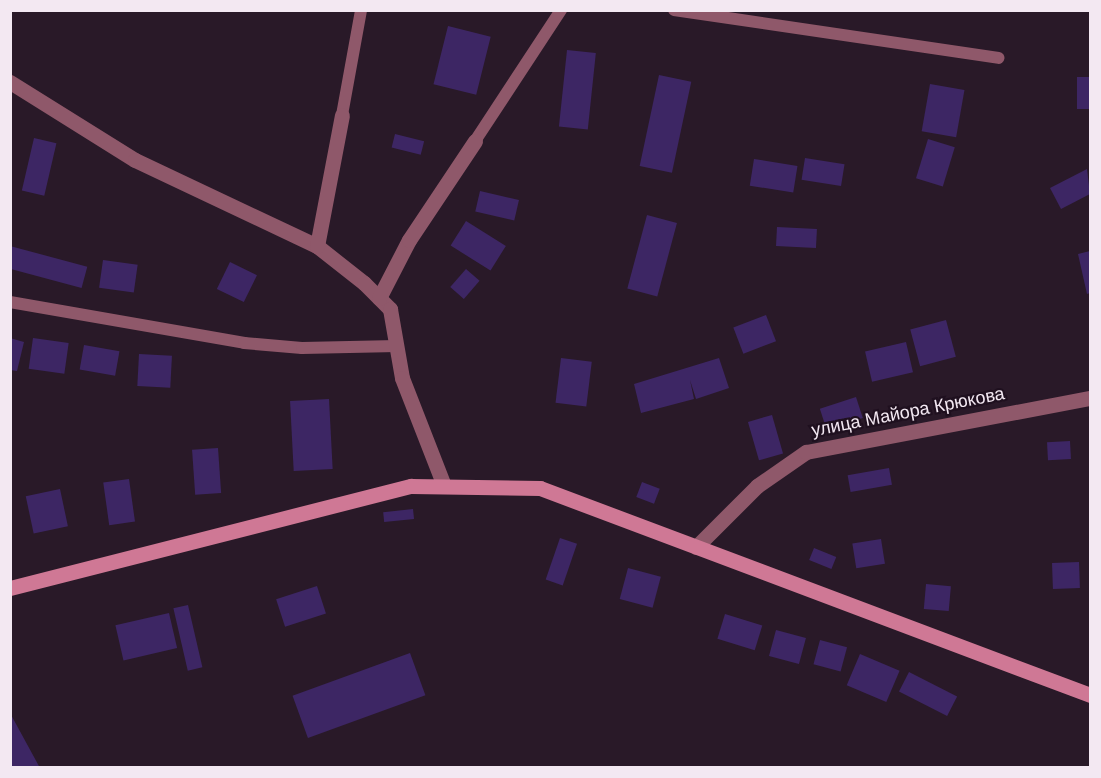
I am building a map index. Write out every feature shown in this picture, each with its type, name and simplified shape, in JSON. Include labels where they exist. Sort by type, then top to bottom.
[{"type":"main road","points":[[10,588],[411,486],[540,488],[1090,695]]},
{"type":"street","points":[[10,82],[135,160],[317,246],[379,298],[390,309],[402,378],[444,486]]},
{"type":"street","points":[[317,246],[342,114]]},
{"type":"street","points":[[379,298],[409,240],[475,141]]},
{"type":"street","name":"улица Майора Крюкова","points":[[696,547],[757,486],[806,452],[1090,398]]},
{"type":"lane","points":[[342,114],[361,10]]},
{"type":"lane","points":[[475,141],[561,10]]},
{"type":"lane","points":[[674,10],[998,58]]},
{"type":"lane","points":[[10,302],[243,343],[302,348],[397,346]]},
{"type":"building","points":[[448,26],[491,37],[476,95],[433,84]]},
{"type":"building","points":[[567,50],[596,53],[588,130],[559,127]]},
{"type":"building","points":[[659,75],[691,82],[672,173],[640,166]]},
{"type":"building","points":[[1077,77],[1090,77],[1090,109],[1077,109]]},
{"type":"building","points":[[930,84],[964,90],[956,137],[922,131]]},
{"type":"building","points":[[395,134],[424,141],[421,155],[392,148]]},
{"type":"building","points":[[34,138],[56,143],[44,196],[22,191]]},
{"type":"building","points":[[928,139],[955,147],[943,186],[916,178]]},
{"type":"building","points":[[805,158],[845,164],[841,186],[802,180]]},
{"type":"building","points":[[754,159],[797,166],[793,193],[750,186]]},
{"type":"building","points":[[1087,169],[1090,194],[1061,209],[1050,188]]},
{"type":"building","points":[[480,191],[519,200],[514,220],[475,211]]},
{"type":"building","points":[[647,215],[677,223],[657,296],[627,288]]},
{"type":"building","points":[[466,221],[506,246],[490,270],[451,246]]},
{"type":"building","points":[[777,227],[817,229],[816,248],[776,246]]},
{"type":"building","points":[[10,246],[87,267],[82,288],[10,269]]},
{"type":"building","points":[[1090,251],[1090,293],[1087,294],[1078,254]]},
{"type":"building","points":[[103,260],[138,265],[134,293],[99,288]]},
{"type":"building","points":[[230,262],[257,275],[244,302],[217,289]]},
{"type":"building","points":[[466,269],[480,281],[464,299],[450,287]]},
{"type":"building","points":[[766,315],[776,341],[743,354],[733,328]]},
{"type":"building","points":[[946,320],[956,357],[920,366],[910,330]]},
{"type":"building","points":[[10,338],[24,342],[17,371],[10,370]]},
{"type":"building","points":[[33,338],[69,343],[64,374],[29,369]]},
{"type":"building","points":[[906,342],[913,372],[872,382],[865,351]]},
{"type":"building","points":[[84,345],[119,351],[115,376],[80,370]]},
{"type":"building","points":[[139,354],[172,356],[170,388],[137,386]]},
{"type":"building","points":[[561,358],[592,362],[586,406],[556,403]]},
{"type":"building","points":[[719,358],[729,388],[696,399],[690,380],[694,399],[641,413],[634,384]]},
{"type":"building","points":[[856,397],[863,418],[827,430],[820,409]]},
{"type":"building","points":[[329,399],[333,469],[294,471],[290,401]]},
{"type":"building","points":[[772,415],[783,453],[759,460],[748,422]]},
{"type":"building","points":[[1070,441],[1071,459],[1048,460],[1047,442]]},
{"type":"building","points":[[218,448],[221,493],[195,495],[192,450]]},
{"type":"building","points":[[889,468],[892,485],[851,492],[848,475]]},
{"type":"building","points":[[129,479],[135,522],[109,525],[103,483]]},
{"type":"building","points":[[642,482],[660,489],[654,504],[636,497]]},
{"type":"building","points":[[60,489],[68,526],[34,533],[26,496]]},
{"type":"building","points":[[413,509],[414,519],[384,522],[383,512]]},
{"type":"building","points":[[560,538],[577,544],[563,585],[546,580]]},
{"type":"building","points":[[881,539],[885,564],[856,568],[852,544]]},
{"type":"building","points":[[814,548],[836,557],[831,569],[809,560]]},
{"type":"building","points":[[1079,562],[1080,588],[1053,589],[1052,563]]},
{"type":"building","points":[[628,568],[661,577],[653,608],[620,599]]},
{"type":"building","points":[[926,584],[951,586],[949,611],[924,609]]},
{"type":"building","points":[[317,586],[326,614],[285,627],[276,599]]},
{"type":"building","points":[[188,605],[202,667],[188,671],[173,608]]},
{"type":"building","points":[[169,613],[177,648],[124,660],[115,625]]},
{"type":"building","points":[[725,614],[762,625],[755,650],[717,639]]},
{"type":"building","points":[[776,630],[806,638],[799,664],[769,656]]},
{"type":"building","points":[[820,640],[847,647],[841,671],[814,664]]},
{"type":"building","points":[[410,653],[425,695],[308,738],[293,696]]},
{"type":"building","points":[[860,654],[900,671],[886,702],[847,685]]},
{"type":"building","points":[[909,672],[957,697],[947,716],[899,692]]},
{"type":"building","points":[[10,713],[40,768],[10,768]]}]
